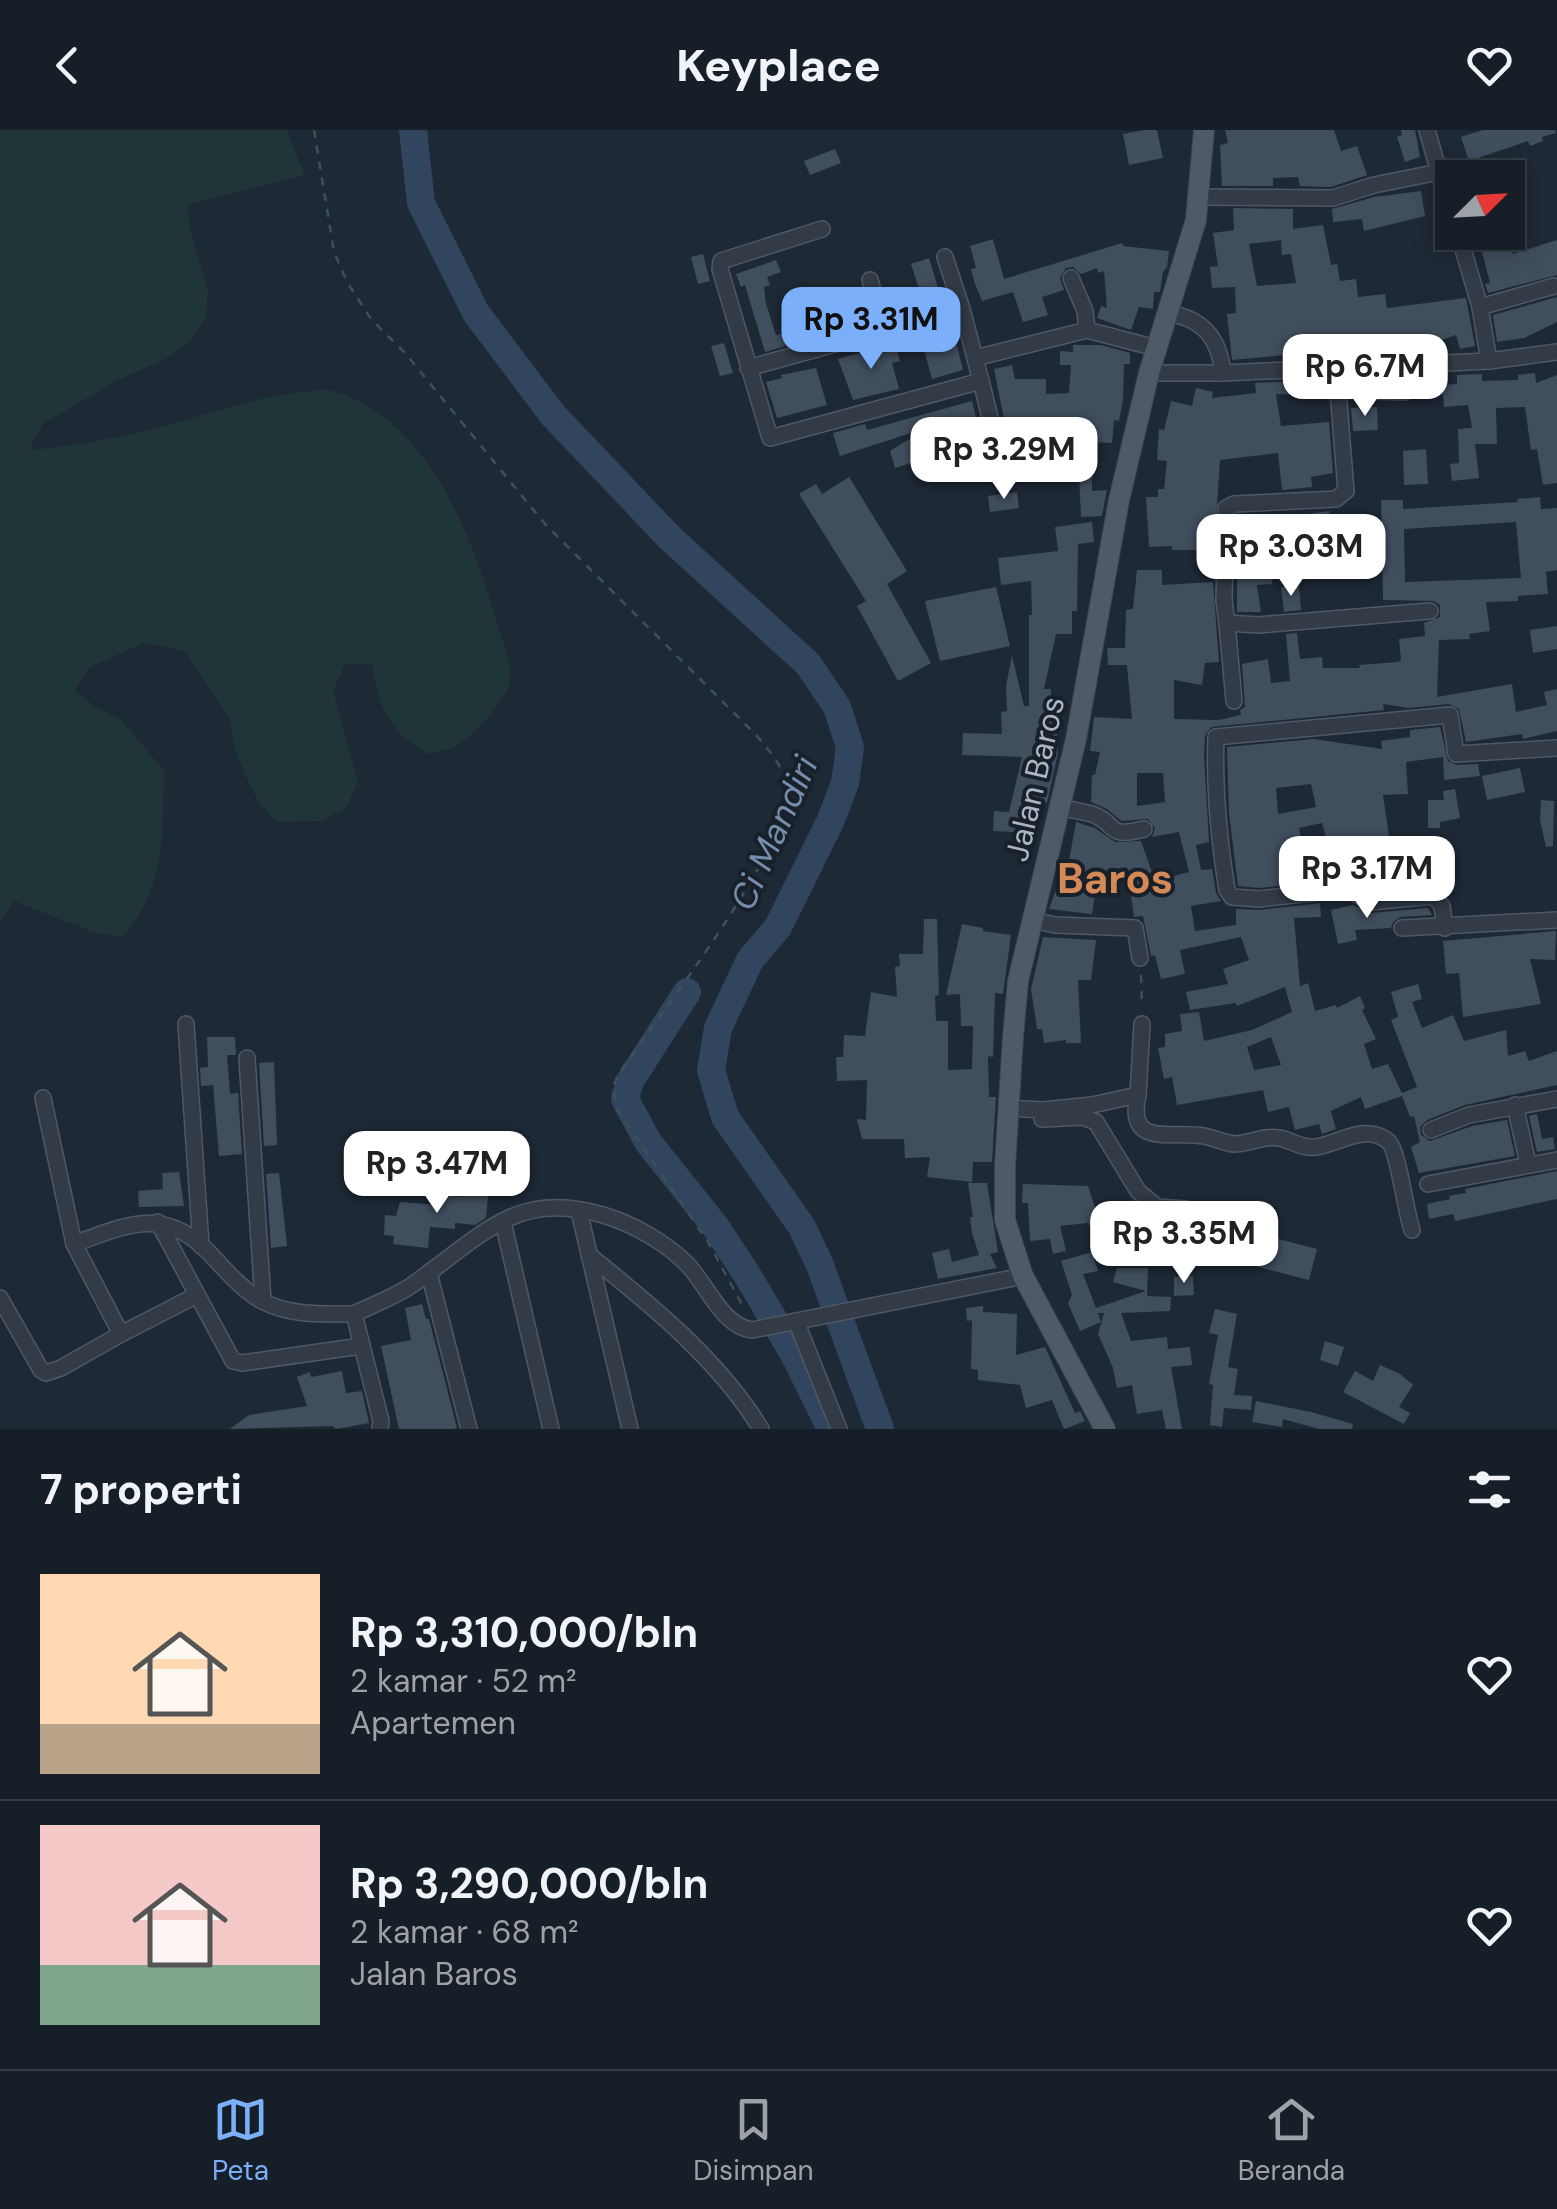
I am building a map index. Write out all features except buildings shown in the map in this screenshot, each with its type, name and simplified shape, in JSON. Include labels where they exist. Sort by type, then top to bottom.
[{"type":"main road","name":"Jalan Baros","points":[[1104,1429],[1023,1276],[1005,1220],[1018,981],[1080,722],[1119,500],[1149,373],[1200,197],[1204,130]]},
{"type":"street","points":[[1426,130],[1435,162]]},
{"type":"street","points":[[1200,197],[1333,198],[1435,173]]},
{"type":"street","points":[[822,229],[721,261],[748,368],[772,438],[981,381]]},
{"type":"street","points":[[1463,250],[1480,307],[1489,361]]},
{"type":"street","points":[[945,257],[976,358],[998,450]]},
{"type":"street","points":[[1071,278],[1085,311],[1086,330]]},
{"type":"street","points":[[870,280],[884,330]]},
{"type":"street","points":[[1480,307],[1554,286]]},
{"type":"street","points":[[801,305],[813,350]]},
{"type":"street","points":[[748,368],[962,309]]},
{"type":"street","points":[[1167,313],[1199,322],[1216,346],[1223,373]]},
{"type":"street","points":[[976,358],[1086,330],[1156,348]]},
{"type":"street","points":[[1149,373],[1489,361],[1557,352]]},
{"type":"street","points":[[1344,366],[1368,391],[1405,392],[1416,381],[1414,364]]},
{"type":"street","points":[[1234,701],[1224,601],[1223,516],[1226,508],[1234,504],[1336,499],[1346,491],[1344,366]]},
{"type":"street","points":[[1227,623],[1258,625],[1430,611]]},
{"type":"street","points":[[1445,928],[1442,906],[1434,896],[1370,902],[1347,889],[1259,899],[1232,897],[1227,890],[1214,778],[1216,737],[1450,715],[1456,754],[1557,748]]},
{"type":"street","points":[[1058,807],[1097,816],[1114,832],[1144,829]]},
{"type":"street","points":[[1032,920],[1055,925],[1135,928],[1140,958]]},
{"type":"street","points":[[1402,928],[1557,920]]},
{"type":"street","points":[[186,1024],[202,1246]]},
{"type":"street","points":[[1142,1024],[1137,1121],[1142,1129],[1154,1134],[1206,1136],[1233,1144],[1274,1138],[1306,1147],[1320,1146],[1352,1134],[1384,1139],[1392,1146],[1412,1230]]},
{"type":"street","points":[[247,1058],[262,1301]]},
{"type":"street","points":[[1008,1113],[1138,1095]]},
{"type":"street","points":[[43,1098],[74,1244],[121,1334]]},
{"type":"street","points":[[1431,1130],[1469,1115],[1557,1100]]},
{"type":"street","points":[[1515,1105],[1528,1164]]},
{"type":"street","points":[[1008,1113],[1084,1117],[1096,1122],[1138,1191],[1157,1207],[1186,1208]]},
{"type":"street","points":[[1428,1184],[1557,1160]]},
{"type":"street","points":[[74,1244],[125,1226],[158,1222],[202,1246],[262,1301],[301,1313],[354,1314],[401,1292],[503,1222],[541,1209],[579,1211],[634,1227],[656,1238],[694,1271],[735,1326],[757,1330],[1023,1276]]},
{"type":"street","points":[[579,1211],[630,1429]]},
{"type":"street","points":[[158,1222],[228,1356],[237,1363],[361,1346]]},
{"type":"street","points":[[503,1222],[551,1429]]},
{"type":"street","points":[[590,1254],[642,1297],[726,1380],[762,1429]]},
{"type":"street","points":[[429,1273],[469,1429]]},
{"type":"street","points":[[0,1298],[46,1373],[197,1296]]},
{"type":"street","points":[[354,1314],[382,1421],[380,1429]]},
{"type":"street","points":[[797,1321],[839,1429]]},
{"type":"street","points":[[0,1336],[16,1325]]},
{"type":"path","points":[[314,130],[334,252],[347,282],[371,319],[405,353],[545,524],[757,736],[780,766],[786,794],[782,816],[754,876],[613,1087],[617,1108],[708,1242],[757,1330]]},
{"type":"path","points":[[1140,958],[1142,1024]]},
{"type":"green space","points":[[0,130],[286,130],[305,175],[187,205],[190,230],[208,290],[206,318],[190,342],[43,424],[29,450],[127,435],[256,400],[315,390],[333,391],[367,406],[396,427],[442,485],[474,554],[510,668],[507,690],[480,726],[457,746],[428,754],[403,736],[388,717],[372,664],[345,664],[333,691],[358,782],[346,808],[320,821],[276,822],[258,801],[246,777],[235,750],[230,719],[185,651],[144,643],[90,667],[74,690],[121,720],[164,770],[162,837],[155,878],[148,898],[124,937],[96,933],[14,901],[0,921]]},
{"type":"waterway","name":"Ci Mandiri","points":[[413,130],[421,203],[476,313],[553,415],[670,538],[808,664],[837,707],[850,747],[845,783],[778,927],[750,960],[718,1028],[711,1070],[725,1117],[802,1227],[819,1263],[880,1429]]},
{"type":"waterway","points":[[687,992],[630,1081],[625,1099],[648,1142],[715,1226],[746,1273],[794,1354],[831,1429]]},
{"type":"district","name":"Baros","points":[[1115,878]]}]
